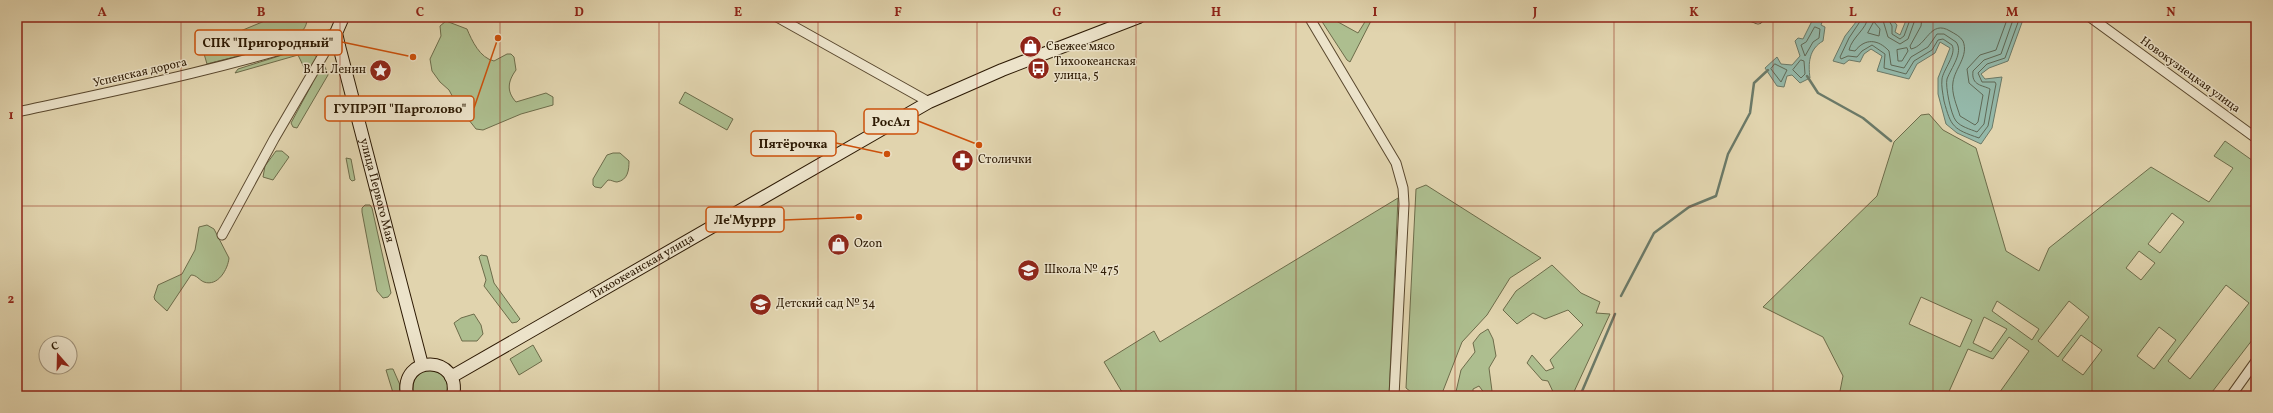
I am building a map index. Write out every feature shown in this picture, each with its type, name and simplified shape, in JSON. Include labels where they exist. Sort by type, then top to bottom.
[{"type":"street","points":[[222,235],[274,139],[336,33],[343,17]]},
{"type":"street","points":[[777,17],[929,102]]},
{"type":"street","name":"Тихоокеанская улица","points":[[452,377],[929,102],[994,73],[1139,17]]},
{"type":"street","points":[[1309,17],[1396,163],[1403,188],[1404,204],[1394,396]]},
{"type":"street","name":"Новокузнецкая улица","points":[[2090,17],[2256,138]]},
{"type":"street","name":"Успенская дорога","points":[[17,112],[132,88],[294,47],[336,33]]},
{"type":"street","name":"улица Первого Мая","points":[[336,33],[422,365]]},
{"type":"street","points":[[2231,396],[2256,361]]},
{"type":"street","points":[[407,396],[406,389],[410,375],[422,365],[439,365],[452,377],[454,386],[453,396]]},
{"type":"shaded area","points":[[269,17],[307,17],[307,19],[302,31],[284,42],[257,51],[207,64],[202,47],[267,20]]},
{"type":"shaded area","points":[[1319,17],[1329,17],[1358,33],[1368,17],[1373,17],[1350,62],[1347,60]]},
{"type":"shaded area","points":[[446,21],[467,29],[477,48],[489,59],[494,61],[507,54],[511,54],[514,57],[516,70],[511,78],[509,90],[516,102],[546,93],[553,97],[553,105],[521,114],[483,130],[476,129],[457,105],[449,90],[440,82],[432,71],[430,59],[441,36],[440,26]]},
{"type":"shaded area","points":[[298,50],[303,50],[317,57],[324,65],[328,75],[297,128],[293,127],[291,123],[312,84],[298,55],[235,73],[238,69]]},
{"type":"shaded area","points":[[685,92],[733,119],[727,130],[679,103]]},
{"type":"shaded area","points":[[1929,114],[1943,130],[1976,148],[2006,251],[2039,271],[2049,248],[2151,167],[2209,202],[2233,168],[2214,156],[2225,141],[2256,163],[2256,335],[2209,396],[2153,396],[2148,393],[2145,396],[1997,396],[2029,351],[2009,337],[1993,359],[1968,349],[1947,396],[1839,396],[1843,376],[1823,337],[1763,307],[1877,196],[1894,142],[1921,115]],"holes":[[[2172,213],[2184,222],[2160,253],[2148,244]],[[2139,251],[2155,263],[2141,280],[2126,268]],[[2226,285],[2249,303],[2190,379],[2168,361]],[[1921,297],[1972,320],[1960,347],[1909,324]],[[1997,301],[2039,329],[2032,340],[1992,311]],[[2069,301],[2089,317],[2058,357],[2038,341]],[[1984,317],[2007,329],[1991,352],[1973,343]],[[2159,327],[2176,340],[2154,369],[2137,356]],[[2081,335],[2102,350],[2083,375],[2062,360]]]},
{"type":"shaded area","points":[[276,151],[282,151],[289,157],[273,180],[263,177],[265,166]]},
{"type":"shaded area","points":[[620,153],[629,161],[629,168],[626,177],[617,182],[608,180],[601,188],[595,187],[593,185],[593,179],[607,155]]},
{"type":"shaded area","points":[[346,158],[351,159],[355,180],[352,181],[350,179]]},
{"type":"shaded area","points":[[1426,185],[1541,258],[1510,278],[1487,315],[1462,342],[1441,396],[1416,396],[1406,388],[1416,189]]},
{"type":"shaded area","points":[[1398,198],[1389,396],[1116,396],[1122,392],[1104,362],[1154,331],[1160,342]]},
{"type":"shaded area","points":[[365,205],[370,205],[372,208],[391,293],[388,297],[383,298],[377,291],[362,212],[362,208]]},
{"type":"shaded area","points":[[207,225],[214,229],[229,258],[227,267],[218,280],[214,282],[204,282],[191,275],[167,311],[155,300],[154,297],[158,285],[182,274],[195,250],[199,227]]},
{"type":"shaded area","points":[[481,255],[487,256],[494,283],[520,319],[517,322],[512,323],[484,286],[486,280],[479,257]]},
{"type":"shaded area","points":[[1552,265],[1581,293],[1600,302],[1596,313],[1610,314],[1572,396],[1555,396],[1548,381],[1542,380],[1527,363],[1532,355],[1546,371],[1554,368],[1550,360],[1583,325],[1568,310],[1545,319],[1533,313],[1517,324],[1503,310],[1516,291]]},
{"type":"shaded area","points":[[474,314],[481,325],[483,334],[477,341],[462,341],[454,323],[461,318]]},
{"type":"shaded area","points":[[1488,329],[1493,339],[1496,356],[1489,368],[1492,391],[1485,394],[1479,386],[1473,389],[1473,396],[1455,396],[1461,370],[1475,352],[1473,343],[1480,334]]},
{"type":"shaded area","points":[[533,345],[542,361],[519,375],[510,359]]},
{"type":"shaded area","points":[[393,369],[400,385],[401,396],[394,396],[386,370]]},
{"type":"shaded area","points":[[430,369],[446,378],[447,396],[413,396],[413,381],[423,370]]},
{"type":"water","points":[[1814,17],[1824,17],[1821,25],[1825,27],[1823,41],[1818,44],[1810,57],[1810,78],[1800,83],[1792,75],[1787,76],[1784,87],[1777,86],[1765,68],[1777,57],[1781,64],[1792,65],[1800,56],[1795,41],[1798,38],[1803,39]]},
{"type":"water","points":[[1860,17],[1890,17],[1897,25],[1895,32],[1900,35],[1907,18],[1896,17],[2024,17],[2008,61],[1989,68],[1981,74],[1985,79],[2002,77],[1992,128],[1981,144],[1957,133],[1946,124],[1938,94],[1938,78],[1950,48],[1940,42],[1935,53],[1917,64],[1909,79],[1877,71],[1882,56],[1871,49],[1864,54],[1860,62],[1849,60],[1844,64],[1833,61],[1845,36]]},
{"type":"waterway","points":[[1621,296],[1654,233],[1689,207],[1716,196],[1728,154],[1750,113],[1754,83],[1768,70]]},
{"type":"waterway","points":[[1807,76],[1818,93],[1863,118],[1891,141]]},
{"type":"waterway","points":[[1580,396],[1615,314]]},
{"type":"place","name":"ГУПРЭП \"Парголово\"","points":[[498,38]]},
{"type":"place","name":"Свежее мясо","points":[[1031,47]]},
{"type":"place","name":"СПК \"Пригородный\"","points":[[413,57]]},
{"type":"place","name":"Тихоокеанская улица, 5","points":[[1039,69]]},
{"type":"place","name":"В. И. Ленин","points":[[381,70]]},
{"type":"place","name":"РосАл","points":[[979,145]]},
{"type":"place","name":"Пятёрочка","points":[[887,154]]},
{"type":"place","name":"Столички","points":[[962,160]]},
{"type":"place","name":"Ле'Муррр","points":[[859,217]]},
{"type":"place","name":"Ozon","points":[[838,244]]},
{"type":"place","name":"Школа № 475","points":[[1028,270]]},
{"type":"place","name":"Детский сад № 34","points":[[761,304]]}]
